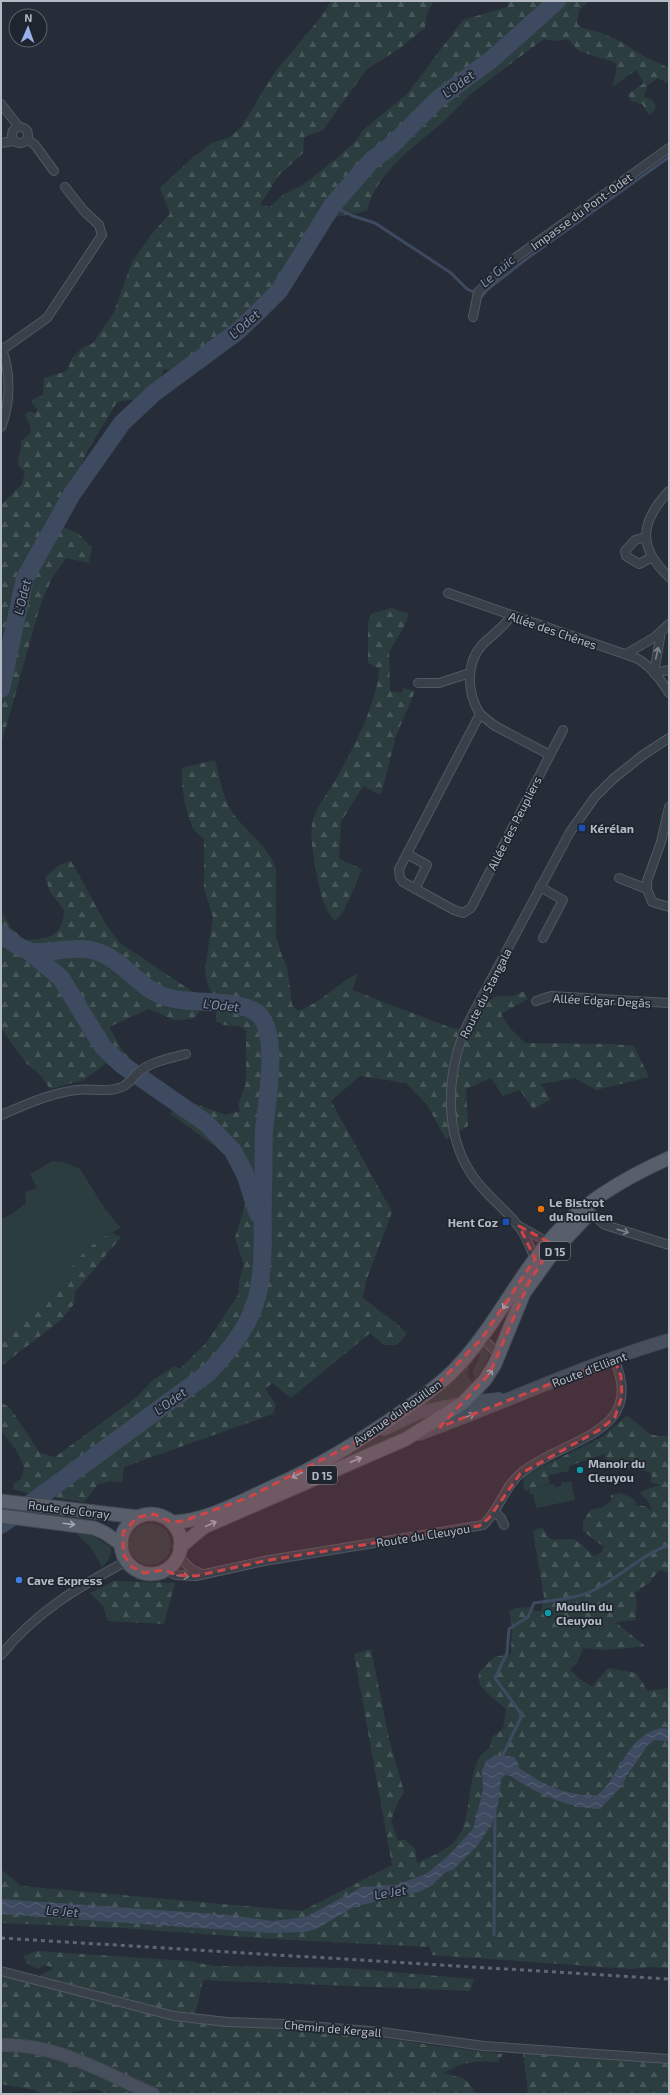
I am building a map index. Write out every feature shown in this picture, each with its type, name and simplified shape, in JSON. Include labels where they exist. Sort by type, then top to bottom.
[{"type":"main road","name":"Avenue du Rouillen","points":[[171,1522],[196,1518],[247,1498],[292,1478],[368,1436],[439,1384],[482,1338],[535,1259],[564,1225],[587,1210],[624,1182],[669,1158]]},
{"type":"main road","name":"Avenue du Rouillen","points":[[179,1552],[204,1527],[406,1439],[463,1403],[485,1380],[498,1358],[524,1293],[555,1250],[587,1210]]},
{"type":"main road","name":"Route de Coray","points":[[6,1501],[138,1517]]},
{"type":"main road","points":[[154,1514],[171,1522],[178,1533],[179,1552],[170,1567],[158,1573],[144,1573],[132,1567],[123,1554],[121,1544],[127,1526],[138,1517],[154,1514]]},
{"type":"main road","name":"Route de Coray","points":[[1,1516],[94,1528],[105,1533],[121,1544]]},
{"type":"street","points":[[1,104],[19,128]]},
{"type":"street","points":[[14,141],[13,132],[19,128],[24,128],[27,132],[27,140]]},
{"type":"street","points":[[1,143],[14,141],[22,143],[27,140]]},
{"type":"street","points":[[27,140],[33,143],[54,171]]},
{"type":"street","name":"Impasse du Pont-Odet","points":[[473,318],[477,298],[483,287],[508,264],[669,148]]},
{"type":"street","points":[[1,427],[7,405],[8,391],[6,364],[2,349],[47,318],[102,234],[99,225],[84,211],[65,187]]},
{"type":"street","points":[[669,491],[651,514],[646,536],[646,545],[652,557],[669,576]]},
{"type":"street","points":[[646,536],[635,540],[625,551],[626,556],[639,564],[652,557]]},
{"type":"street","name":"Allée des Chênes","points":[[448,593],[643,661],[654,673],[669,694]]},
{"type":"street","points":[[512,615],[478,651],[471,664],[470,673],[473,697],[480,714],[495,726],[550,755],[563,730]]},
{"type":"street","points":[[626,654],[661,632],[669,624]]},
{"type":"street","points":[[661,632],[654,673],[669,670]]},
{"type":"street","points":[[418,683],[439,683],[470,673]]},
{"type":"street","name":"Allée des Peupliers","points":[[480,714],[407,854],[398,874],[403,882],[454,910],[463,912],[467,911],[550,755]]},
{"type":"street","name":"Route du Stangala","points":[[535,1259],[528,1241],[519,1226],[478,1184],[463,1159],[452,1118],[451,1081],[463,1033],[570,832],[595,797],[628,765],[665,743],[669,738]]},
{"type":"street","points":[[669,807],[661,842],[647,881],[647,889],[652,902],[669,907]]},
{"type":"street","points":[[407,854],[428,865],[415,889]]},
{"type":"street","points":[[619,878],[647,889]]},
{"type":"street","points":[[540,887],[563,900],[543,938]]},
{"type":"street","name":"Allée Edgar Degâs","points":[[536,1000],[551,996],[669,1003]]},
{"type":"street","points":[[1,1115],[35,1101],[76,1090],[115,1089],[122,1087],[153,1063],[186,1054]]},
{"type":"street","points":[[587,1210],[601,1223],[608,1226],[669,1245]]},
{"type":"street","name":"Route du Stangala","points":[[519,1226],[549,1242]]},
{"type":"street","name":"Avenue du Rouillen","points":[[524,1293],[534,1273],[551,1248],[549,1242]]},
{"type":"street","points":[[482,1338],[494,1350],[498,1358]]},
{"type":"street","name":"Route d'Elliant","points":[[406,1439],[477,1414],[510,1398],[669,1340]]},
{"type":"street","name":"Route du Cleuyou","points":[[164,1570],[184,1576],[202,1574],[264,1561],[479,1526],[486,1522],[508,1488],[520,1474],[601,1428],[615,1417],[621,1403],[623,1384],[614,1359]]},
{"type":"street","name":"Route d'Elliant","points":[[368,1436],[411,1416],[463,1403],[510,1398]]},
{"type":"street","points":[[494,1511],[501,1518],[504,1525]]},
{"type":"street","points":[[179,1552],[191,1569],[202,1574]]},
{"type":"street","points":[[1,1655],[14,1639],[55,1603],[81,1585],[127,1561]]},
{"type":"street","name":"Chemin de Kergall","points":[[1,1971],[174,2016],[204,2020],[325,2027],[432,2037],[477,2045],[669,2059]]},
{"type":"street","points":[[1,2045],[55,2051],[70,2056],[153,2094]]},
{"type":"highlighted area","points":[[519,1226],[549,1242],[551,1248],[529,1282],[490,1373],[440,1427],[614,1359],[621,1376],[622,1396],[615,1417],[601,1429],[520,1474],[489,1518],[479,1526],[264,1561],[196,1576],[176,1575],[164,1570],[144,1573],[132,1567],[123,1554],[123,1532],[138,1517],[154,1514],[171,1522],[183,1521],[247,1498],[368,1436],[429,1393],[482,1338],[535,1259]]},
{"type":"green space","points":[[331,1],[434,1],[427,13],[425,28],[400,48],[366,70],[323,130],[304,137],[303,153],[279,175],[260,205],[270,207],[284,194],[303,185],[356,141],[363,130],[407,94],[463,20],[507,7],[509,1],[589,1],[579,10],[577,24],[582,28],[602,33],[623,43],[645,57],[667,67],[669,66],[669,84],[658,78],[647,86],[644,97],[651,99],[656,106],[654,111],[649,115],[642,104],[631,101],[628,94],[644,83],[636,70],[612,87],[616,73],[616,63],[579,51],[568,39],[555,41],[544,39],[471,94],[443,122],[398,161],[387,172],[379,184],[367,211],[314,221],[306,233],[276,294],[240,326],[176,371],[164,369],[160,380],[136,399],[117,402],[88,450],[73,483],[47,520],[79,534],[92,548],[89,563],[66,558],[52,578],[40,606],[1,745],[1,505],[22,484],[25,472],[18,465],[21,441],[29,435],[31,430],[25,415],[29,411],[35,413],[38,410],[32,403],[32,400],[43,395],[44,378],[67,371],[72,358],[82,348],[93,343],[114,312],[132,262],[155,230],[170,214],[160,188],[191,159],[212,143],[230,137],[241,127],[275,72],[321,17]]},
{"type":"green space","points":[[391,608],[409,614],[404,627],[389,652],[390,691],[401,693],[404,688],[415,691],[396,736],[381,795],[363,786],[341,822],[339,859],[362,869],[344,911],[335,921],[325,906],[320,888],[312,846],[312,823],[318,808],[331,788],[355,744],[374,697],[379,669],[368,663],[368,623],[371,614]]},
{"type":"green space","points":[[215,760],[223,793],[228,805],[236,818],[262,845],[276,869],[276,937],[287,967],[292,1005],[298,1011],[322,998],[350,977],[358,973],[352,990],[449,1027],[468,1031],[475,1015],[494,997],[514,996],[524,991],[528,999],[501,1014],[509,1027],[525,1043],[611,1044],[634,1046],[649,1077],[596,1090],[575,1078],[541,1084],[550,1100],[533,1109],[520,1090],[503,1096],[491,1078],[466,1089],[468,1126],[446,1139],[427,1105],[406,1083],[360,1076],[331,1101],[392,1212],[366,1281],[363,1298],[396,1323],[407,1334],[397,1345],[384,1345],[370,1333],[291,1398],[272,1383],[265,1389],[276,1405],[273,1414],[124,1467],[122,1482],[111,1481],[98,1484],[84,1502],[30,1494],[13,1489],[14,1483],[21,1479],[24,1467],[17,1451],[1,1431],[1,1402],[10,1408],[40,1453],[55,1457],[137,1397],[153,1380],[175,1366],[180,1369],[206,1343],[238,1295],[239,1281],[244,1265],[235,1238],[245,1205],[231,1158],[171,1114],[180,1100],[226,1115],[240,1111],[238,1105],[246,1083],[246,1031],[243,1027],[224,1025],[216,1021],[217,1005],[207,982],[205,969],[213,918],[204,889],[204,839],[194,829],[190,821],[182,783],[182,768]]},
{"type":"green space","points":[[71,861],[107,926],[120,943],[199,996],[199,1013],[193,1019],[174,1020],[149,1009],[109,1027],[123,1051],[139,1068],[126,1079],[106,1063],[84,1080],[50,1089],[39,1073],[26,1063],[1,1028],[1,910],[11,928],[25,940],[41,939],[53,935],[61,926],[64,910],[50,892],[45,877],[59,865]]},
{"type":"green space","points":[[53,1161],[63,1162],[80,1169],[105,1209],[121,1228],[101,1238],[84,1252],[51,1294],[47,1305],[23,1321],[1,1341],[1,1219],[12,1214],[26,1203],[25,1192],[37,1188],[30,1174]]},
{"type":"green space","points":[[112,1233],[121,1237],[75,1292],[74,1304],[61,1320],[1,1366],[1,1341],[23,1321],[47,1305],[51,1294],[84,1252],[101,1238]]},
{"type":"green space","points":[[481,1347],[489,1353],[488,1359],[476,1379],[472,1372],[480,1356],[477,1351]]},
{"type":"green space","points":[[472,1357],[475,1358],[469,1366],[468,1377],[473,1383],[458,1400],[412,1410]]},
{"type":"green space","points":[[441,1412],[405,1432],[348,1457],[348,1455],[409,1420]]},
{"type":"green space","points":[[626,1416],[649,1433],[661,1436],[669,1435],[669,1573],[659,1570],[650,1582],[635,1593],[637,1606],[635,1620],[615,1622],[645,1646],[606,1650],[583,1648],[578,1661],[570,1670],[581,1680],[592,1686],[608,1668],[636,1673],[648,1691],[669,1688],[669,1968],[652,1967],[631,1969],[432,1955],[430,1947],[273,1939],[121,1928],[1,1923],[1,1869],[21,1886],[302,1911],[392,1865],[354,1654],[371,1649],[389,1739],[404,1792],[397,1804],[391,1821],[398,1840],[405,1840],[415,1849],[417,1863],[441,1852],[452,1844],[460,1834],[464,1824],[473,1774],[477,1763],[482,1754],[490,1748],[492,1737],[503,1729],[506,1709],[481,1686],[478,1678],[480,1671],[494,1657],[511,1654],[512,1626],[509,1611],[517,1608],[532,1607],[535,1611],[541,1611],[544,1597],[533,1531],[543,1527],[545,1534],[549,1537],[557,1540],[572,1539],[577,1541],[594,1556],[601,1553],[604,1547],[583,1531],[583,1522],[590,1510],[603,1507],[611,1501],[611,1495],[621,1493],[634,1499],[637,1506],[644,1506],[652,1511],[649,1502],[640,1493],[647,1489],[661,1485],[650,1482],[652,1476],[650,1472],[613,1465],[607,1462],[604,1454],[569,1466],[569,1471],[549,1475],[549,1484],[524,1491],[523,1476],[602,1437]]},
{"type":"green space","points":[[571,1481],[575,1500],[536,1508],[533,1494],[530,1494],[529,1489],[554,1484],[555,1487],[561,1486],[561,1483]]},
{"type":"green space","points":[[150,1523],[165,1529],[171,1544],[165,1559],[150,1565],[135,1559],[129,1544],[135,1529]]},
{"type":"green space","points":[[79,1532],[94,1536],[111,1548],[109,1559],[102,1567],[90,1546],[78,1536]]},
{"type":"green space","points":[[114,1581],[175,1583],[164,1624],[108,1621],[103,1606],[90,1593]]},
{"type":"green space","points":[[37,1951],[189,1961],[215,1966],[346,1968],[474,1979],[470,1991],[203,1980],[195,2015],[236,2020],[288,2021],[299,2030],[400,2040],[503,2054],[498,2062],[483,2061],[463,2064],[444,2073],[465,2079],[477,2094],[107,2094],[95,2089],[72,2092],[70,2094],[42,2094],[35,2090],[1,2084],[1,1975],[38,1977],[54,1968],[45,1965],[38,1969],[28,1964],[23,1956]]},
{"type":"green space","points":[[523,2052],[669,2058],[669,2094],[528,2094]]},
{"type":"water","name":"Le Jet","points":[[660,1728],[669,1729],[669,1741],[655,1740],[648,1745],[626,1777],[622,1786],[600,1809],[576,1806],[553,1799],[531,1789],[511,1776],[504,1775],[501,1780],[498,1805],[492,1823],[478,1845],[453,1870],[446,1872],[432,1885],[419,1892],[356,1906],[316,1929],[304,1932],[271,1933],[1,1914],[1,1899],[229,1915],[273,1921],[306,1917],[362,1887],[396,1885],[426,1874],[449,1855],[473,1829],[483,1790],[482,1770],[486,1761],[496,1755],[514,1757],[518,1762],[519,1768],[556,1789],[576,1794],[598,1795],[613,1777],[624,1757],[638,1740],[648,1733]]},
{"type":"waterway","name":"L'Odet","points":[[1,689],[25,578],[72,494],[122,423],[154,393],[238,331],[259,311],[279,291],[332,206],[371,161],[392,145],[438,99],[492,59],[557,1]]},
{"type":"waterway","name":"Le Guic","points":[[332,206],[353,216],[375,223],[451,273],[467,289],[482,296],[488,289],[525,260],[669,157]]},
{"type":"waterway","name":"L'Odet","points":[[1,933],[14,943],[35,952],[78,949],[102,953],[111,958],[153,991],[163,996],[186,1001],[232,1004],[254,1011],[263,1019],[268,1032],[270,1048],[269,1085],[264,1131],[262,1267],[259,1288],[253,1309],[243,1329],[228,1351],[207,1374],[1,1525]]},
{"type":"waterway","name":"L'Odet","points":[[30,952],[61,978],[103,1047],[121,1064],[206,1123],[233,1151],[246,1176],[258,1214]]},
{"type":"waterway","points":[[501,1759],[522,1715],[495,1678],[507,1653],[509,1629],[528,1617],[534,1603],[565,1599],[594,1590],[604,1585],[649,1554],[669,1545]]},
{"type":"waterway","points":[[494,1935],[495,1811]]},
{"type":"railway","points":[[1,1938],[669,1979]]},
{"type":"place","name":"Kérélan","points":[[582,828]]},
{"type":"place","name":"Le Bistrot du Rouillen","points":[[541,1209]]},
{"type":"place","name":"Hent Coz","points":[[506,1222]]},
{"type":"place","name":"Manoir du Cleuyou","points":[[580,1470]]},
{"type":"place","name":"Cave Express","points":[[19,1580]]},
{"type":"place","name":"Moulin du Cleuyou","points":[[548,1613]]}]
